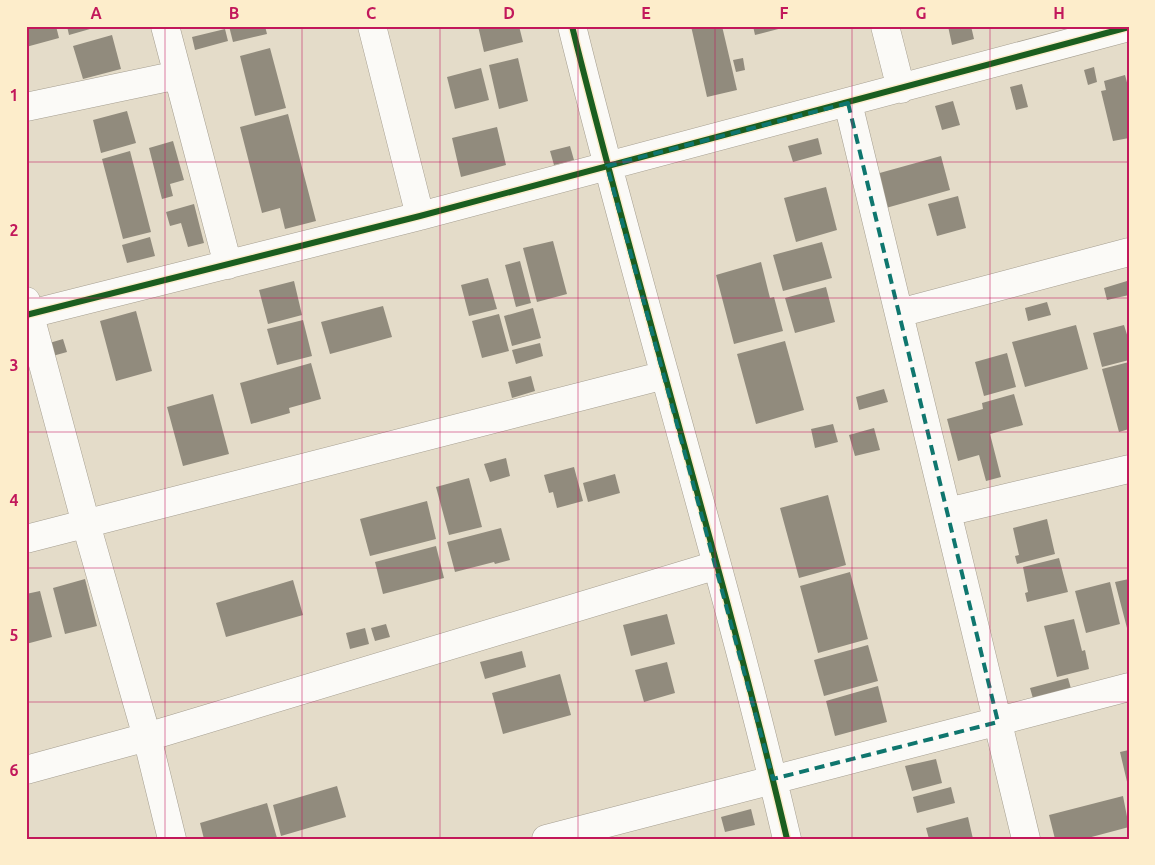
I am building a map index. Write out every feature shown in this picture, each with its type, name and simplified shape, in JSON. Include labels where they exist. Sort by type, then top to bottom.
[{"type":"street","points":[[165,26],[228,265]]},
{"type":"street","points":[[372,26],[420,216]]},
{"type":"street","points":[[572,26],[607,166],[717,565],[773,778],[787,839]]},
{"type":"street","points":[[885,26],[901,89]]},
{"type":"street","points":[[172,839],[147,737],[27,310],[228,265],[420,216],[1129,28]]},
{"type":"street","points":[[26,107],[178,75]]},
{"type":"street","points":[[848,103],[1026,839]]},
{"type":"street","points":[[899,313],[1129,252]]},
{"type":"street","points":[[26,539],[665,375]]},
{"type":"street","points":[[948,512],[1129,469]]},
{"type":"street","points":[[26,770],[147,737],[717,565]]},
{"type":"street","points":[[546,839],[773,778],[1129,687]]},
{"type":"highlighted area","points":[[848,103],[998,722],[773,779],[607,166]]},
{"type":"building","points":[[26,26],[56,26],[59,38],[26,47]]},
{"type":"building","points":[[67,26],[97,26],[97,27],[69,35]]},
{"type":"building","points":[[229,26],[265,26],[267,34],[233,42]]},
{"type":"building","points":[[478,26],[519,26],[523,42],[484,52]]},
{"type":"building","points":[[691,26],[722,26],[737,90],[707,97]]},
{"type":"building","points":[[753,26],[786,26],[786,27],[755,35]]},
{"type":"building","points":[[948,26],[971,26],[974,39],[952,45]]},
{"type":"building","points":[[225,29],[228,41],[195,50],[192,37]]},
{"type":"building","points":[[112,35],[121,69],[83,79],[73,46]]},
{"type":"building","points":[[270,48],[286,108],[255,116],[240,56]]},
{"type":"building","points":[[518,58],[528,101],[499,109],[489,65]]},
{"type":"building","points":[[743,58],[745,70],[736,72],[733,60]]},
{"type":"building","points":[[1094,67],[1097,82],[1088,85],[1084,70]]},
{"type":"building","points":[[481,68],[489,100],[455,109],[447,77]]},
{"type":"building","points":[[1125,75],[1129,90],[1129,138],[1113,141],[1101,91],[1106,90],[1104,81]]},
{"type":"building","points":[[1022,84],[1028,107],[1016,110],[1010,87]]},
{"type":"building","points":[[953,101],[960,125],[942,130],[935,106]]},
{"type":"building","points":[[127,111],[136,143],[101,153],[93,120]]},
{"type":"building","points":[[288,114],[316,221],[285,229],[280,208],[262,213],[240,127]]},
{"type":"building","points":[[497,127],[506,165],[461,177],[452,138]]},
{"type":"building","points":[[818,138],[822,154],[793,162],[788,146]]},
{"type":"building","points":[[173,141],[184,180],[170,184],[173,196],[162,199],[149,148]]},
{"type":"building","points":[[570,146],[574,160],[554,165],[550,151]]},
{"type":"building","points":[[130,151],[151,232],[123,239],[102,159]]},
{"type":"building","points":[[941,156],[950,190],[886,208],[876,174]]},
{"type":"building","points":[[826,187],[837,230],[796,242],[784,198]]},
{"type":"building","points":[[958,196],[966,228],[937,236],[928,204]]},
{"type":"building","points":[[194,204],[204,243],[188,247],[181,223],[170,226],[166,212]]},
{"type":"building","points":[[150,237],[155,256],[127,263],[122,245]]},
{"type":"building","points":[[553,241],[567,294],[537,302],[523,248]]},
{"type":"building","points":[[822,242],[832,278],[783,291],[773,255]]},
{"type":"building","points":[[520,261],[531,303],[516,307],[505,265]]},
{"type":"building","points":[[761,262],[770,298],[774,297],[783,331],[734,344],[716,275]]},
{"type":"building","points":[[488,278],[497,309],[469,316],[461,285]]},
{"type":"building","points":[[294,281],[302,315],[268,324],[259,290]]},
{"type":"building","points":[[1127,281],[1129,295],[1107,300],[1104,288]]},
{"type":"building","points":[[826,287],[835,322],[795,333],[785,298]]},
{"type":"building","points":[[1047,302],[1051,315],[1028,321],[1025,308]]},
{"type":"building","points":[[383,306],[392,337],[330,354],[321,322]]},
{"type":"building","points":[[533,308],[541,338],[512,346],[504,316]]},
{"type":"building","points":[[136,311],[152,371],[116,381],[100,321]]},
{"type":"building","points":[[499,314],[509,351],[482,358],[472,321]]},
{"type":"building","points":[[303,320],[312,356],[277,365],[267,329]]},
{"type":"building","points":[[1076,325],[1088,369],[1025,387],[1012,342]]},
{"type":"building","points":[[1124,325],[1129,341],[1129,360],[1102,367],[1093,333]]},
{"type":"building","points":[[63,339],[67,352],[49,357],[46,344]]},
{"type":"building","points":[[785,341],[804,410],[756,424],[737,354]]},
{"type":"building","points":[[540,343],[543,356],[516,364],[512,350]]},
{"type":"building","points":[[1007,353],[1016,387],[984,396],[975,362]]},
{"type":"building","points":[[1129,362],[1129,429],[1119,432],[1102,369]]},
{"type":"building","points":[[311,363],[321,399],[289,408],[290,413],[251,424],[240,383]]},
{"type":"building","points":[[531,376],[535,391],[512,398],[508,382]]},
{"type":"building","points":[[884,389],[888,402],[859,410],[856,397]]},
{"type":"building","points":[[213,394],[229,454],[183,466],[167,407]]},
{"type":"building","points":[[1014,394],[1023,425],[990,434],[1001,477],[986,481],[979,455],[958,461],[947,419],[983,409],[982,403]]},
{"type":"building","points":[[833,424],[838,442],[815,448],[811,429]]},
{"type":"building","points":[[874,428],[880,450],[855,456],[849,435]]},
{"type":"building","points":[[506,458],[510,476],[490,482],[484,464]]},
{"type":"building","points":[[574,467],[583,501],[557,508],[553,492],[549,493],[544,475]]},
{"type":"building","points":[[615,474],[620,493],[588,502],[583,483]]},
{"type":"building","points":[[469,478],[482,527],[449,535],[436,487]]},
{"type":"building","points":[[828,495],[846,565],[799,578],[780,508]]},
{"type":"building","points":[[427,501],[436,539],[370,556],[360,519]]},
{"type":"building","points":[[1047,519],[1055,554],[1017,564],[1015,556],[1019,555],[1013,528]]},
{"type":"building","points":[[501,528],[510,560],[455,572],[447,542]]},
{"type":"building","points":[[436,546],[444,578],[383,594],[375,562]]},
{"type":"building","points":[[1059,558],[1068,592],[1027,602],[1025,593],[1028,592],[1023,567]]},
{"type":"building","points":[[850,572],[868,639],[818,653],[800,586]]},
{"type":"building","points":[[85,579],[97,626],[65,634],[53,588]]},
{"type":"building","points":[[1129,579],[1129,628],[1127,628],[1115,582]]},
{"type":"building","points":[[293,580],[303,615],[226,637],[216,603]]},
{"type":"building","points":[[1110,582],[1120,624],[1086,633],[1075,591]]},
{"type":"building","points":[[40,591],[52,637],[26,644],[26,594]]},
{"type":"building","points":[[667,614],[675,644],[631,656],[623,625]]},
{"type":"building","points":[[1074,619],[1082,651],[1085,650],[1089,669],[1057,677],[1044,626]]},
{"type":"building","points":[[386,624],[390,637],[375,641],[371,628]]},
{"type":"building","points":[[365,628],[369,644],[350,649],[346,633]]},
{"type":"building","points":[[868,645],[878,681],[824,696],[814,660]]},
{"type":"building","points":[[522,651],[526,667],[485,679],[480,662]]},
{"type":"building","points":[[667,662],[675,693],[644,702],[635,670]]},
{"type":"building","points":[[560,674],[571,715],[503,734],[492,693]]},
{"type":"building","points":[[1068,678],[1072,692],[1034,702],[1030,688]]},
{"type":"building","points":[[878,686],[887,722],[835,736],[826,701]]},
{"type":"building","points":[[1129,750],[1129,786],[1128,786],[1120,752]]},
{"type":"building","points":[[936,759],[942,783],[912,791],[905,766]]},
{"type":"building","points":[[337,786],[346,817],[281,836],[273,805]]},
{"type":"building","points":[[951,787],[955,803],[917,813],[913,797]]},
{"type":"building","points":[[1123,796],[1129,827],[1084,839],[1055,839],[1049,815]]},
{"type":"building","points":[[267,803],[277,838],[204,839],[200,823]]},
{"type":"building","points":[[751,809],[755,825],[725,832],[721,817]]},
{"type":"building","points":[[968,817],[973,839],[929,839],[926,828]]},
{"type":"cycle path","points":[[572,26],[625,229],[736,635],[787,839]]},
{"type":"cycle path","points":[[26,315],[420,216],[1129,27]]}]
